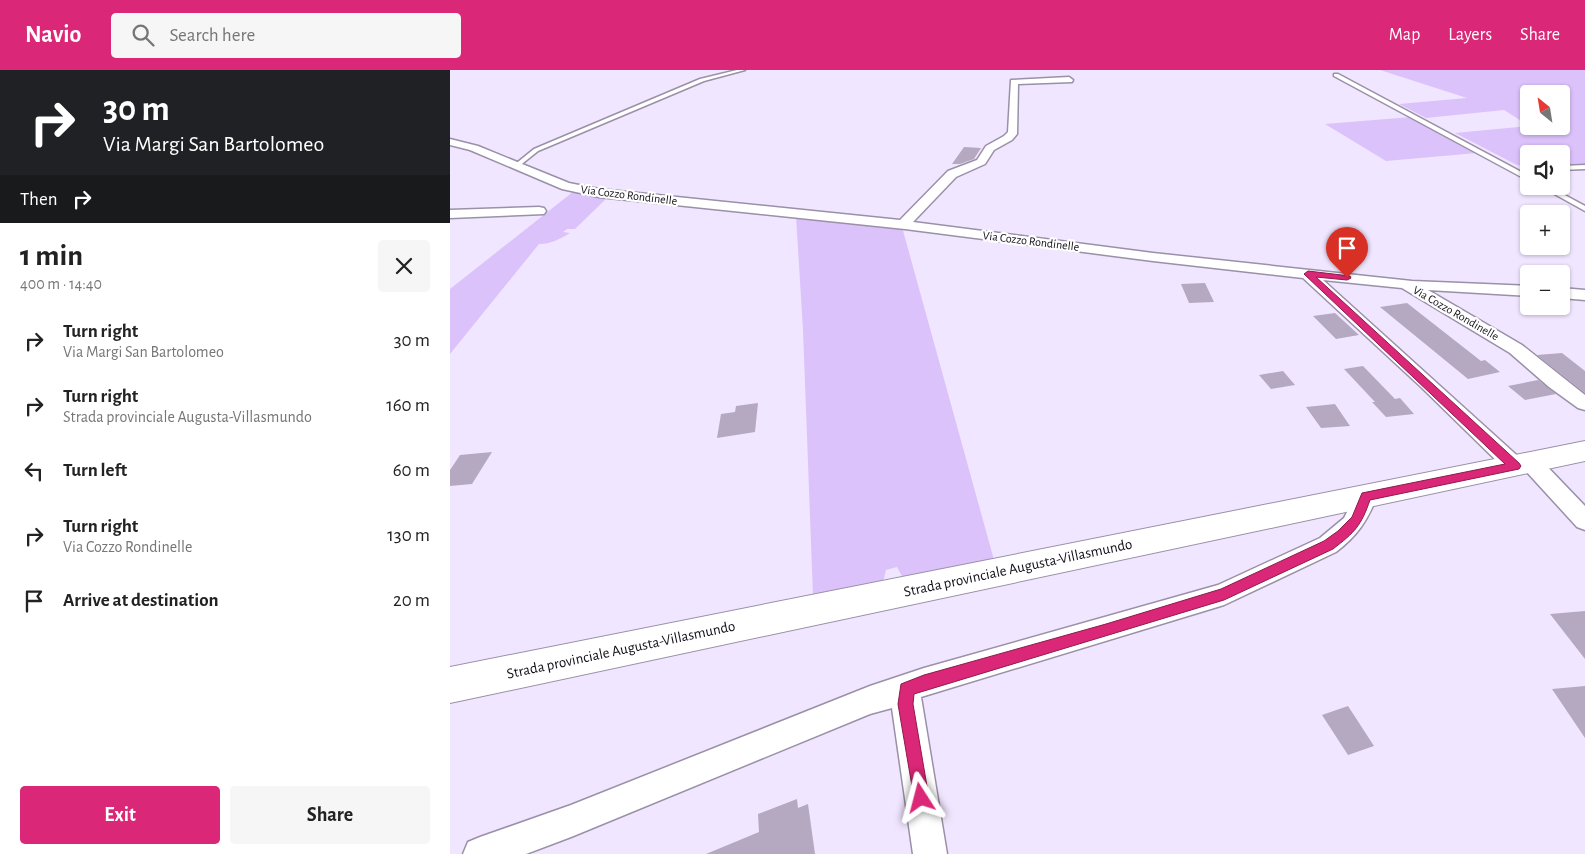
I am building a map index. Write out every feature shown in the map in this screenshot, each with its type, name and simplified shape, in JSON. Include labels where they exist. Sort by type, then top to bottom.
[{"type":"main road","name":"Strada provinciale Augusta-Villasmundo","points":[[450,685],[1585,451]]},
{"type":"street","points":[[905,225],[908,218],[952,174],[976,166],[990,148],[1011,135],[1013,132],[1014,82],[1069,80]]},
{"type":"street","name":"Via Cozzo Rondinelle","points":[[450,142],[474,148],[566,186],[599,193],[905,225],[1153,257],[1406,284],[1516,349],[1556,383],[1585,404]]},
{"type":"street","points":[[450,214],[539,211]]},
{"type":"street","points":[[1308,274],[1585,521]]},
{"type":"street","points":[[1406,284],[1520,291]]},
{"type":"street","points":[[1570,294],[1585,295]]},
{"type":"street","points":[[480,854],[571,820],[870,700],[924,682],[1224,594],[1328,545],[1357,520],[1366,496]]},
{"type":"street","points":[[906,689],[906,704],[930,854]]},
{"type":"lane","points":[[516,166],[536,150],[702,80],[743,70]]},
{"type":"lane","points":[[1336,75],[1520,173]]},
{"type":"lane","points":[[1354,82],[1520,168]]},
{"type":"lane","points":[[1570,168],[1585,167]]},
{"type":"lane","points":[[1559,195],[1585,209]]},
{"type":"shaded area","points":[[1380,70],[1585,70],[1585,164],[1570,165],[1570,145],[1520,145],[1520,166],[1517,165],[1455,133],[1520,127],[1520,135],[1570,135],[1570,85],[1520,85],[1520,120],[1504,110],[1426,118],[1399,104],[1467,98]]},
{"type":"shaded area","points":[[1411,117],[1477,153],[1386,161],[1325,124]]},
{"type":"shaded area","points":[[574,191],[609,196],[575,229],[567,229],[563,232],[570,233],[551,242],[539,244],[450,354],[450,289]]},
{"type":"shaded area","points":[[796,216],[902,227],[994,560],[903,578],[897,567],[886,570],[883,582],[813,596],[803,330]]},
{"type":"building","points":[[964,147],[981,148],[974,159],[960,164],[952,164]]},
{"type":"building","points":[[1205,283],[1214,302],[1189,303],[1181,284]]},
{"type":"building","points":[[1407,303],[1481,361],[1485,360],[1500,372],[1468,379],[1380,307]]},
{"type":"building","points":[[1335,313],[1359,335],[1336,339],[1313,316]]},
{"type":"building","points":[[1562,353],[1585,371],[1585,393],[1537,355]]},
{"type":"building","points":[[1363,366],[1395,399],[1400,398],[1414,414],[1386,417],[1372,402],[1375,402],[1344,369]]},
{"type":"building","points":[[1283,371],[1295,385],[1271,389],[1259,375]]},
{"type":"building","points":[[1538,380],[1556,394],[1525,400],[1508,386]]},
{"type":"building","points":[[758,403],[755,432],[717,438],[721,414],[735,412],[736,406]]},
{"type":"building","points":[[1335,404],[1350,426],[1321,428],[1306,407]]},
{"type":"building","points":[[492,452],[472,484],[450,486],[450,470],[460,455]]},
{"type":"building","points":[[1585,611],[1585,659],[1550,614]]},
{"type":"building","points":[[1585,686],[1585,738],[1552,689]]},
{"type":"building","points":[[1348,706],[1374,746],[1348,755],[1322,715]]},
{"type":"building","points":[[797,799],[798,808],[808,804],[815,854],[706,854],[759,832],[758,814]]},
{"type":"route","points":[[921,798],[906,704],[906,689],[924,682],[1224,594],[1328,545],[1357,520],[1366,496],[1515,466],[1428,383],[1308,274],[1347,278]]}]
